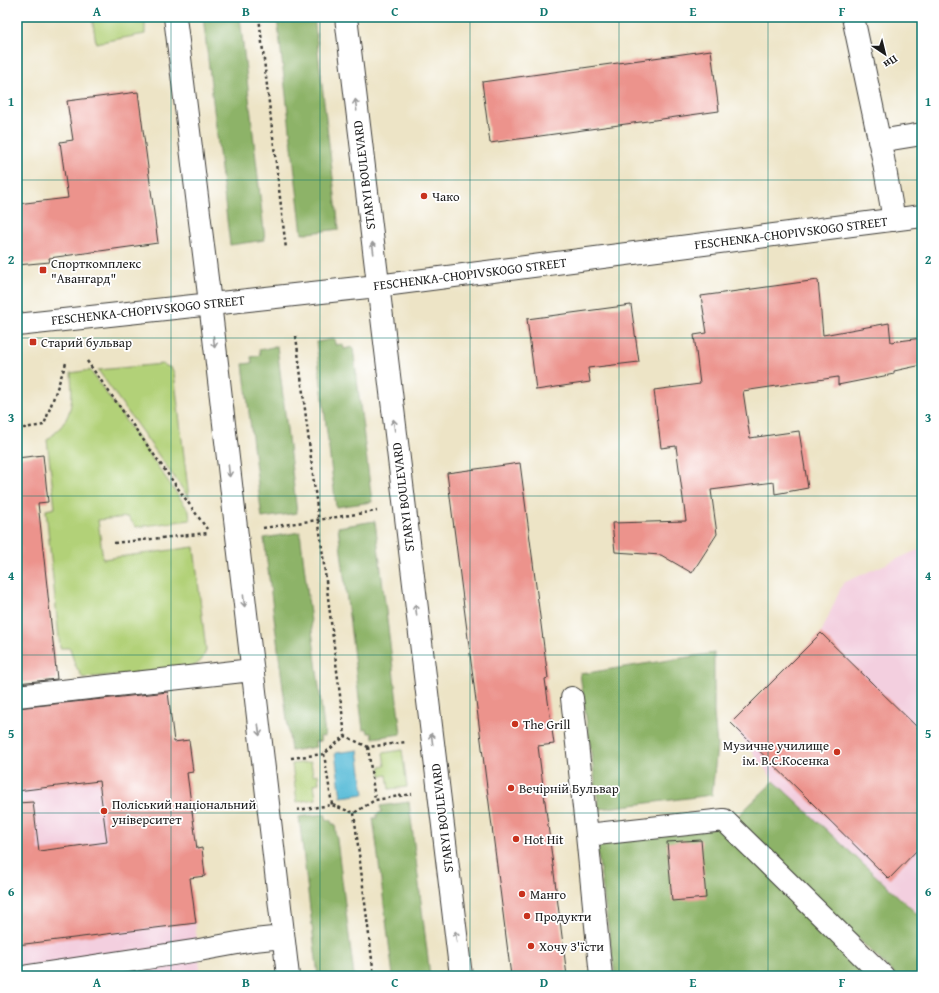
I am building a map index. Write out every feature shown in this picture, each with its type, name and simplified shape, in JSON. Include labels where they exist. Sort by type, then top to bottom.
[{"type":"street","points":[[175,17],[210,303],[288,976]]},
{"type":"street","name":"STARYI BOULEVARD","points":[[346,17],[377,286],[461,976]]},
{"type":"street","points":[[853,17],[894,220]]},
{"type":"street","points":[[879,141],[922,134]]},
{"type":"street","name":"FESCHENKA-CHOPIVSKOGO STREET","points":[[17,325],[377,286],[922,216]]},
{"type":"street","points":[[17,696],[252,670]]},
{"type":"street","points":[[572,698],[601,976]]},
{"type":"street","points":[[587,835],[724,820],[883,976]]},
{"type":"street","points":[[28,976],[199,950],[254,940],[283,937]]},
{"type":"path","points":[[259,17],[286,249]]},
{"type":"path","points":[[296,336],[344,736]]},
{"type":"path","points":[[88,361],[208,532],[114,543]]},
{"type":"path","points":[[17,429],[44,425],[66,363]]},
{"type":"path","points":[[258,529],[379,511]]},
{"type":"path","points":[[344,736],[368,747],[407,742]]},
{"type":"path","points":[[286,758],[324,754],[344,736]]},
{"type":"path","points":[[368,747],[375,800]]},
{"type":"path","points":[[324,754],[332,805]]},
{"type":"path","points":[[354,813],[375,800],[413,794]]},
{"type":"path","points":[[293,811],[332,805],[354,813]]},
{"type":"path","points":[[354,813],[374,976]]},
{"type":"shaded area","name":"Музичне училище ім. В.С.Косенка","points":[[922,548],[922,910],[918,914],[774,781],[731,723],[821,633],[843,583]]},
{"type":"shaded area","name":"Поліський національний університет","points":[[17,681],[20,705],[168,687],[174,741],[189,740],[193,772],[187,773],[197,848],[202,848],[205,876],[190,878],[201,976],[17,976]]},
{"type":"green space","points":[[92,17],[145,17],[145,34],[96,43]]},
{"type":"green space","points":[[203,17],[240,17],[265,240],[230,245]]},
{"type":"green space","points":[[277,17],[314,17],[339,229],[302,234]]},
{"type":"green space","points":[[335,339],[335,345],[343,344],[344,349],[353,347],[372,502],[336,507],[316,342]]},
{"type":"green space","points":[[277,346],[297,513],[262,518],[243,364],[252,363],[251,357],[260,355],[259,350]]},
{"type":"green space","points":[[162,364],[171,368],[174,372],[189,498],[98,370]]},
{"type":"green space","points":[[90,370],[189,511],[190,520],[136,527],[128,517],[98,520],[103,559],[194,547],[206,650],[200,662],[188,668],[83,678],[75,665],[70,648],[60,648],[46,510],[55,508],[47,440],[62,425],[70,411],[72,394],[71,373]]},
{"type":"green space","points":[[375,521],[401,734],[373,738],[372,733],[368,733],[367,729],[363,730],[338,527]]},
{"type":"green space","points":[[300,532],[325,736],[320,737],[321,741],[315,742],[316,747],[291,751],[264,538]]},
{"type":"green space","points":[[714,653],[714,714],[717,746],[712,795],[599,809],[580,674]]},
{"type":"green space","points":[[402,750],[407,787],[389,789],[387,775],[381,776],[380,767],[385,766],[383,753]]},
{"type":"green space","points":[[311,762],[313,775],[318,774],[319,783],[314,784],[316,799],[297,802],[292,764]]},
{"type":"green space","points":[[774,781],[917,914],[922,910],[922,976],[896,976],[736,818]]},
{"type":"green space","points":[[409,802],[430,976],[393,976],[373,818],[377,818],[377,814],[382,812],[380,806]]},
{"type":"green space","points":[[325,814],[327,820],[331,820],[332,824],[335,824],[354,976],[318,976],[299,817]]},
{"type":"green space","points":[[722,827],[873,976],[615,976],[597,848],[611,841]]},
{"type":"water","points":[[358,750],[364,794],[341,797],[335,753]]},
{"type":"building","points":[[711,50],[719,111],[490,143],[482,82]]},
{"type":"building","points":[[138,92],[158,243],[49,258],[50,262],[17,265],[17,204],[68,198],[60,142],[73,140],[67,101]]},
{"type":"building","points":[[818,280],[823,335],[889,323],[891,342],[922,338],[922,365],[894,371],[894,374],[838,385],[838,377],[743,391],[750,438],[799,431],[808,488],[775,494],[774,482],[711,490],[717,534],[692,573],[661,555],[615,552],[612,523],[686,521],[676,446],[661,448],[654,390],[700,384],[694,335],[707,333],[701,296]]},
{"type":"building","points":[[631,305],[639,362],[588,368],[590,382],[536,390],[527,319]]},
{"type":"building","points":[[43,455],[48,502],[38,503],[57,679],[17,683],[17,458]]},
{"type":"building","points":[[520,463],[548,678],[545,679],[554,744],[538,746],[567,976],[511,976],[447,473]]},
{"type":"building","name":"Музичне училище ім. В.С.Косенка","points":[[821,633],[922,732],[922,845],[889,879],[731,723]]},
{"type":"building","name":"Поліський національний університет","points":[[168,692],[174,742],[189,740],[193,772],[187,773],[197,849],[202,848],[205,876],[190,878],[196,923],[17,945],[17,803],[33,802],[39,851],[107,842],[99,781],[17,791],[17,708]]},
{"type":"building","points":[[701,840],[706,898],[672,901],[667,842]]},
{"type":"place","name":"Чако","points":[[424,196]]},
{"type":"place","name":"Спорткомплекс \"Авангард\"","points":[[43,270]]},
{"type":"place","name":"Старий бульвар","points":[[33,342]]},
{"type":"place","name":"The Grill","points":[[515,724]]},
{"type":"place","name":"Музичне училище ім. В.С.Косенка","points":[[837,752]]},
{"type":"place","name":"Вечірній Бульвар","points":[[511,788]]},
{"type":"place","name":"Поліський національний університет","points":[[104,811]]},
{"type":"place","name":"Hot Hit","points":[[516,839]]},
{"type":"place","name":"Манго","points":[[522,894]]},
{"type":"place","name":"Продукти","points":[[527,916]]},
{"type":"place","name":"Хочу З'їсти","points":[[531,946]]}]
